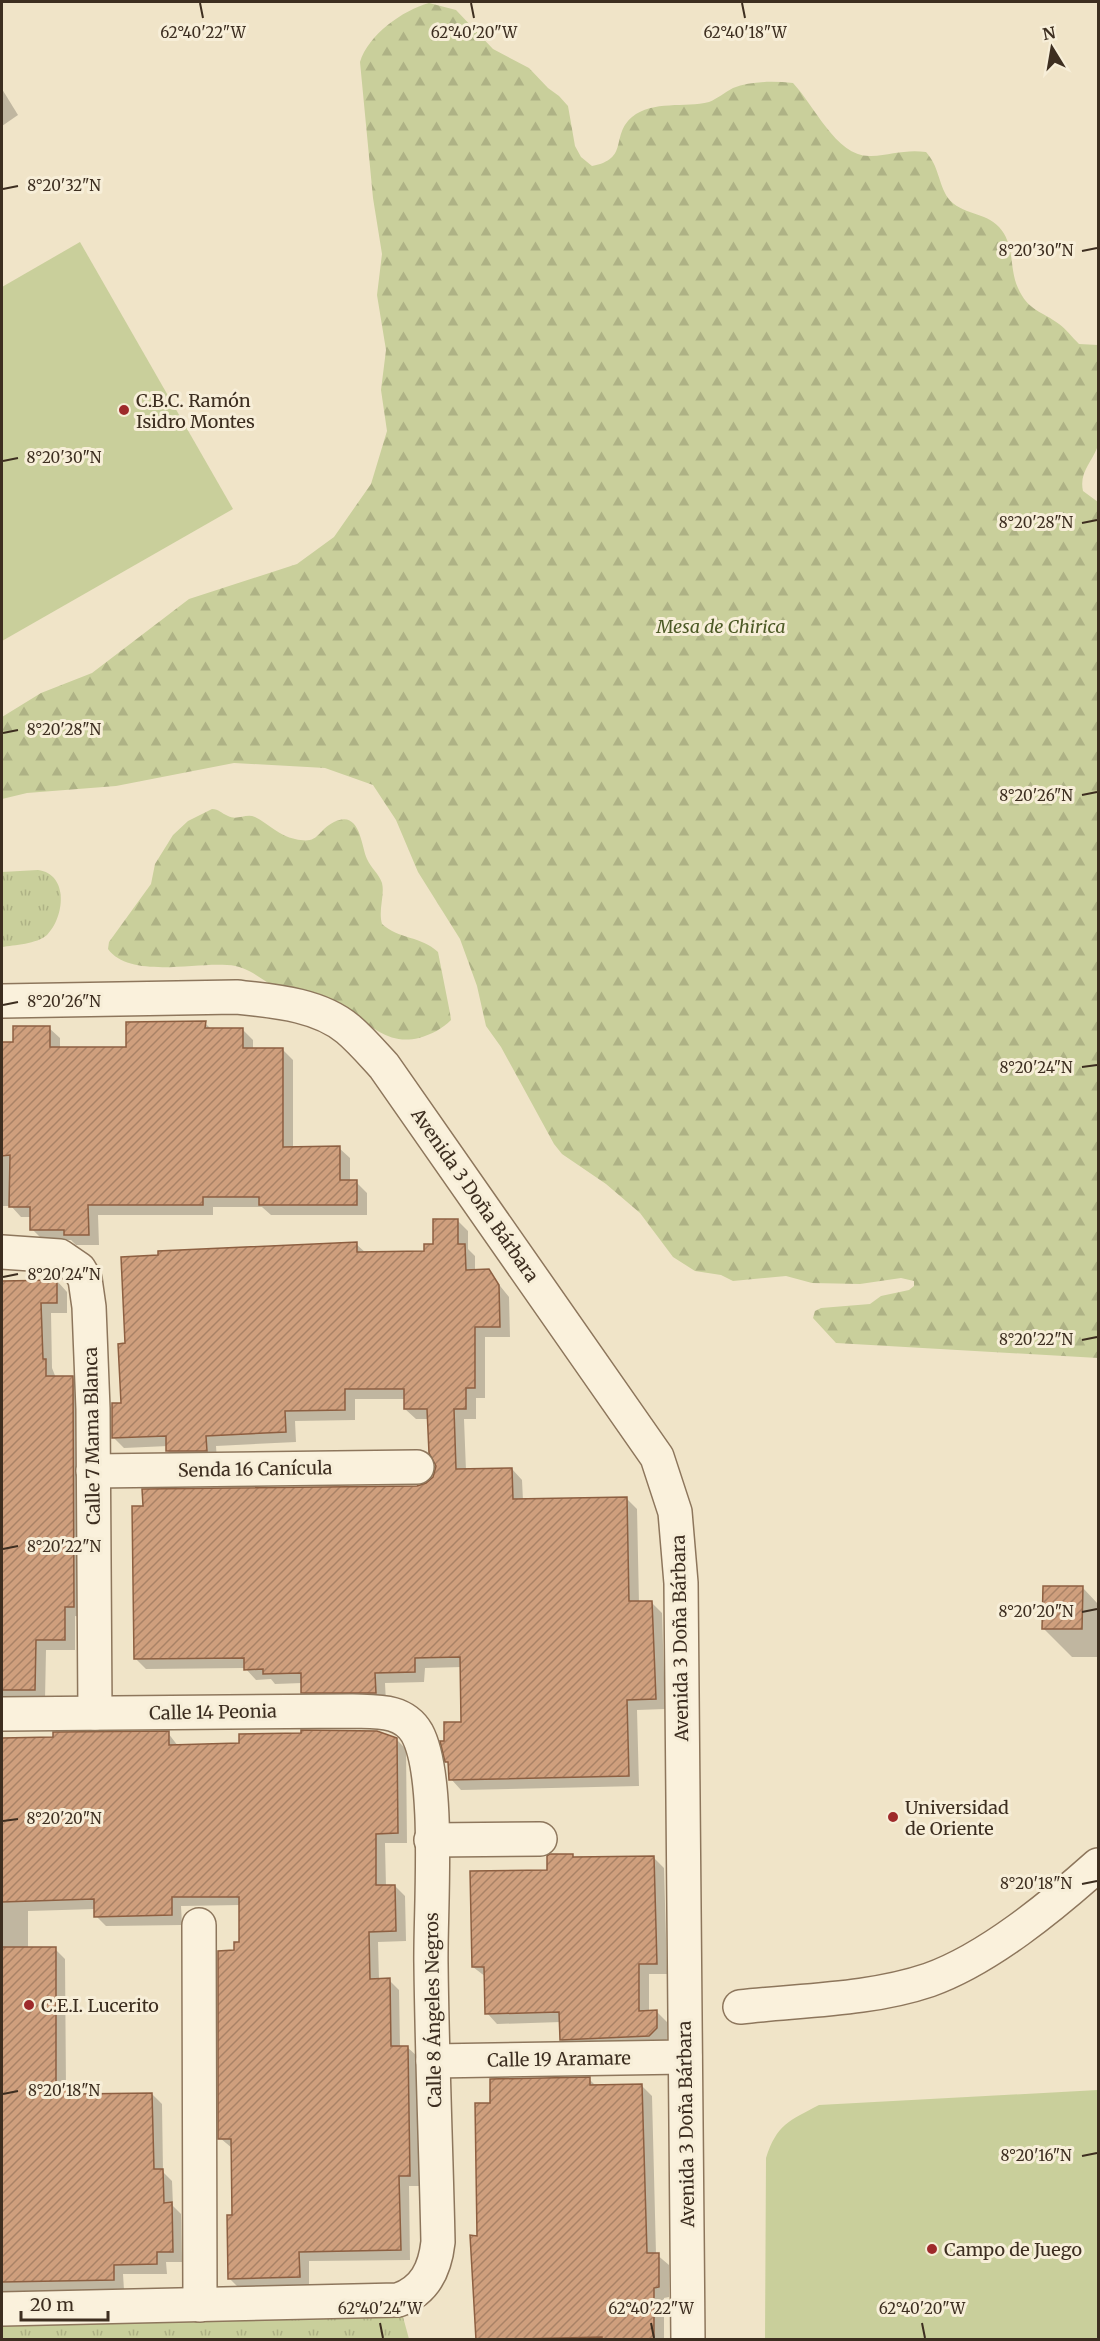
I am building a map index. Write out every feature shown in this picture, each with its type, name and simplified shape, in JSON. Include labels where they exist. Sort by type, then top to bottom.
[{"type":"street","name":"Avenida 3 Doña Bárbara","points":[[2,1001],[236,997],[272,1000],[328,1017],[346,1027],[384,1066],[616,1395],[657,1457],[668,1485],[679,1540],[681,1583],[688,2340]]},
{"type":"street","name":"Calle 7 Mama Blanca","points":[[2,1252],[60,1256],[79,1269],[86,1279],[89,1307],[93,1471],[95,1713]]},
{"type":"street","name":"Senda 16 Canícula","points":[[93,1471],[417,1467]]},
{"type":"street","name":"Calle 14 Peonia","points":[[2,1714],[381,1712],[397,1715],[409,1722],[417,1733]]},
{"type":"street","name":"Calle 8 Ángeles Negros","points":[[200,2305],[398,2300],[409,2296],[423,2284],[436,2262],[438,2242],[431,1840],[428,1778],[417,1733]]},
{"type":"street","points":[[431,1840],[540,1839]]},
{"type":"street","points":[[740,2007],[846,1995],[928,1980],[949,1971],[999,1942],[1098,1865]]},
{"type":"street","points":[[2,2309],[200,2305],[199,1925]]},
{"type":"street","name":"Calle 19 Aramare","points":[[434,2061],[685,2057]]},
{"type":"green space","name":"Mesa de Chirica","points":[[429,3],[456,10],[493,49],[529,68],[559,96],[568,106],[575,146],[581,157],[592,166],[604,163],[611,158],[616,152],[626,124],[640,112],[659,106],[709,102],[733,88],[747,84],[793,83],[827,128],[847,149],[871,156],[926,152],[934,163],[942,186],[953,204],[994,222],[1004,234],[1010,249],[1015,281],[1026,302],[1062,326],[1079,344],[1098,345],[1098,441],[1097,448],[1084,473],[1082,485],[1083,491],[1098,502],[1098,1358],[836,1343],[813,1318],[815,1311],[821,1308],[870,1304],[881,1296],[909,1290],[914,1286],[914,1281],[901,1278],[860,1284],[812,1283],[786,1276],[733,1281],[721,1275],[695,1271],[673,1257],[640,1213],[606,1184],[562,1154],[554,1144],[501,1047],[486,1026],[477,986],[460,939],[418,872],[396,820],[373,785],[325,768],[234,763],[116,786],[27,793],[2,799],[2,717],[41,693],[92,673],[189,599],[297,564],[334,537],[371,484],[387,431],[381,390],[386,350],[377,295],[382,254],[373,198],[360,62],[370,42],[378,33],[408,11]]},
{"type":"green space","points":[[80,242],[233,509],[2,641],[2,287]]},
{"type":"green space","points":[[212,809],[231,817],[255,817],[284,835],[303,840],[314,839],[328,826],[343,819],[354,824],[367,859],[382,883],[382,924],[438,952],[451,1020],[440,1029],[419,1038],[397,1039],[378,1031],[342,1008],[280,989],[242,968],[227,965],[147,966],[131,964],[118,958],[108,949],[109,942],[151,884],[155,864],[173,835],[188,821]]},
{"type":"green space","points":[[38,870],[48,873],[55,879],[59,888],[61,897],[58,918],[43,938],[25,944],[2,947],[2,872]]},
{"type":"green space","name":"Campo de Juego","points":[[1098,2090],[1098,2339],[765,2339],[766,2158],[775,2138],[785,2125],[819,2105]]},
{"type":"green space","points":[[399,2302],[409,2339],[2,2339],[2,2310]]},
{"type":"building","points":[[206,1021],[205,1028],[243,1028],[243,1048],[283,1048],[283,1147],[340,1146],[340,1180],[357,1180],[357,1205],[259,1205],[259,1197],[203,1197],[203,1205],[88,1205],[89,1235],[64,1235],[64,1230],[30,1230],[30,1207],[9,1207],[10,1155],[2,1156],[2,1042],[13,1042],[13,1026],[50,1026],[50,1047],[126,1047],[126,1022]]},
{"type":"building","points":[[433,1219],[458,1219],[458,1244],[465,1244],[466,1270],[489,1269],[499,1285],[500,1327],[475,1327],[475,1388],[466,1388],[466,1409],[454,1409],[456,1469],[512,1468],[513,1499],[627,1497],[629,1601],[652,1601],[656,1699],[627,1700],[629,1776],[449,1780],[448,1762],[445,1762],[440,1741],[444,1741],[444,1722],[461,1722],[460,1657],[415,1658],[415,1672],[375,1673],[376,1693],[301,1693],[301,1673],[263,1674],[263,1669],[244,1670],[244,1658],[134,1659],[132,1506],[143,1506],[142,1489],[417,1486],[433,1477],[436,1466],[429,1453],[427,1409],[404,1409],[404,1389],[345,1389],[345,1410],[285,1411],[286,1432],[206,1436],[207,1451],[166,1451],[166,1436],[112,1438],[112,1403],[121,1403],[118,1344],[125,1343],[121,1257],[158,1255],[158,1251],[357,1242],[357,1252],[424,1251],[424,1244],[433,1244]]},
{"type":"building","points":[[57,1280],[57,1303],[41,1303],[43,1359],[46,1359],[46,1376],[73,1376],[74,1607],[65,1607],[65,1640],[36,1640],[35,1690],[2,1690],[2,1281]]},
{"type":"building","points":[[1043,1586],[1083,1586],[1082,1629],[1042,1629]]},
{"type":"building","points":[[301,1730],[377,1731],[397,1738],[398,1833],[376,1834],[376,1885],[395,1885],[396,1931],[369,1932],[370,1979],[390,1978],[391,2046],[408,2046],[410,2176],[399,2176],[401,2250],[299,2252],[300,2277],[228,2279],[227,2215],[232,2215],[231,2139],[218,2139],[218,1951],[234,1950],[234,1942],[239,1942],[239,1897],[172,1897],[172,1915],[94,1917],[94,1899],[2,1902],[2,1738],[53,1737],[53,1732],[169,1731],[169,1745],[239,1743],[239,1734],[301,1733]]},
{"type":"building","points":[[573,1854],[573,1857],[654,1856],[657,1964],[639,1964],[639,2011],[657,2010],[657,2028],[649,2036],[560,2040],[559,2012],[485,2014],[484,1967],[472,1967],[470,1871],[547,1870],[547,1856]]},
{"type":"building","points":[[2,1947],[56,1947],[56,2089],[73,2089],[73,2094],[152,2093],[154,2169],[163,2169],[164,2203],[172,2202],[173,2252],[157,2252],[157,2264],[114,2265],[114,2280],[2,2282]]},
{"type":"building","points":[[590,2077],[590,2085],[642,2084],[647,2253],[659,2253],[659,2287],[654,2288],[654,2340],[602,2340],[602,2337],[476,2340],[470,2235],[477,2236],[475,2103],[490,2103],[490,2079]]},
{"type":"place","name":"C.B.C. Ramón Isidro Montes","points":[[124,410]]},
{"type":"place","name":"Universidad de Oriente","points":[[893,1817]]},
{"type":"place","name":"C.E.I. Lucerito","points":[[29,2005]]},
{"type":"place","name":"Campo de Juego","points":[[932,2249]]}]
